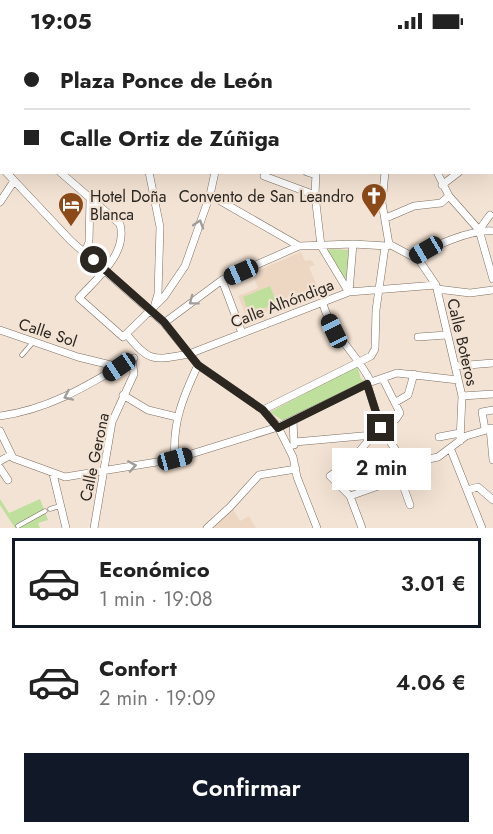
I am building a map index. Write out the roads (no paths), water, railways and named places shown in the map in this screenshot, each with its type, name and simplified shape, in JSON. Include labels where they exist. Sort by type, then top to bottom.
[{"type":"street","points":[[8,174],[85,252],[152,307],[198,365],[263,410],[278,428],[293,456],[317,528]]},
{"type":"street","points":[[62,174],[121,228],[113,261],[78,298],[121,337],[128,336],[152,307],[164,297],[185,266],[210,195],[215,174]]},
{"type":"street","points":[[149,174],[160,227],[158,294],[152,307]]},
{"type":"street","points":[[316,174],[315,195],[321,246],[349,292]]},
{"type":"street","points":[[263,410],[371,356],[375,348],[379,290],[387,246],[386,218],[381,188],[384,174]]},
{"type":"street","points":[[438,174],[449,196],[478,231],[493,279]]},
{"type":"street","points":[[442,185],[456,174]]},
{"type":"street","points":[[264,176],[315,195]]},
{"type":"street","points":[[0,202],[14,181]]},
{"type":"street","points":[[210,195],[299,246]]},
{"type":"street","points":[[386,218],[414,206],[441,203],[449,196]]},
{"type":"street","points":[[85,252],[89,242],[90,199]]},
{"type":"street","points":[[478,231],[490,215]]},
{"type":"street","points":[[164,322],[222,280],[299,246],[353,244],[387,246],[414,256],[478,231],[493,231]]},
{"type":"street","points":[[349,292],[353,244]]},
{"type":"street","name":"Calle Boteros","points":[[414,256],[430,273],[436,287],[462,396],[460,437]]},
{"type":"street","points":[[222,280],[242,333]]},
{"type":"street","name":"Calle Alhóndiga","points":[[141,353],[149,358],[189,354],[349,292],[436,287],[470,293],[493,290]]},
{"type":"street","points":[[323,304],[334,331],[361,362],[382,430],[399,454],[401,478],[410,505]]},
{"type":"street","name":"Calle Sol","points":[[0,330],[87,359],[119,367]]},
{"type":"street","points":[[418,337],[447,335]]},
{"type":"street","points":[[0,416],[56,402],[96,382],[141,353],[128,336]]},
{"type":"street","name":"Calle Gerona","points":[[94,528],[112,422],[134,374],[132,358]]},
{"type":"street","points":[[456,366],[493,363]]},
{"type":"street","points":[[175,459],[174,431],[177,417],[198,365]]},
{"type":"street","points":[[0,431],[11,455],[65,477],[175,459],[278,428],[369,383],[397,373],[458,380]]},
{"type":"street","points":[[396,402],[408,395],[414,374]]},
{"type":"street","points":[[362,528],[350,496],[330,476],[352,460],[373,435],[399,416],[396,402],[383,379]]},
{"type":"street","points":[[462,396],[493,394]]},
{"type":"street","points":[[123,395],[148,410],[177,417]]},
{"type":"street","points":[[493,410],[482,412],[489,428],[493,460]]},
{"type":"street","points":[[293,420],[295,442],[293,456]]},
{"type":"street","points":[[439,437],[460,437],[489,428]]},
{"type":"street","points":[[295,442],[373,435]]},
{"type":"street","points":[[401,465],[438,457],[451,450],[460,437]]},
{"type":"street","points":[[451,450],[482,528]]},
{"type":"street","points":[[0,461],[11,455]]},
{"type":"street","points":[[0,468],[8,480]]},
{"type":"street","points":[[207,528],[259,475],[296,470]]},
{"type":"street","points":[[54,474],[66,528]]},
{"type":"street","points":[[350,496],[401,478]]},
{"type":"street","points":[[467,490],[478,487],[493,500]]},
{"type":"lane","points":[[22,355],[35,341]]},
{"type":"lane","points":[[50,509],[60,506]]},
{"type":"lane","points":[[18,526],[45,511]]},
{"type":"place","name":"Convento de San Leandro","points":[[374,219]]},
{"type":"place","name":"Hotel Doña Blanca","points":[[71,228]]}]
